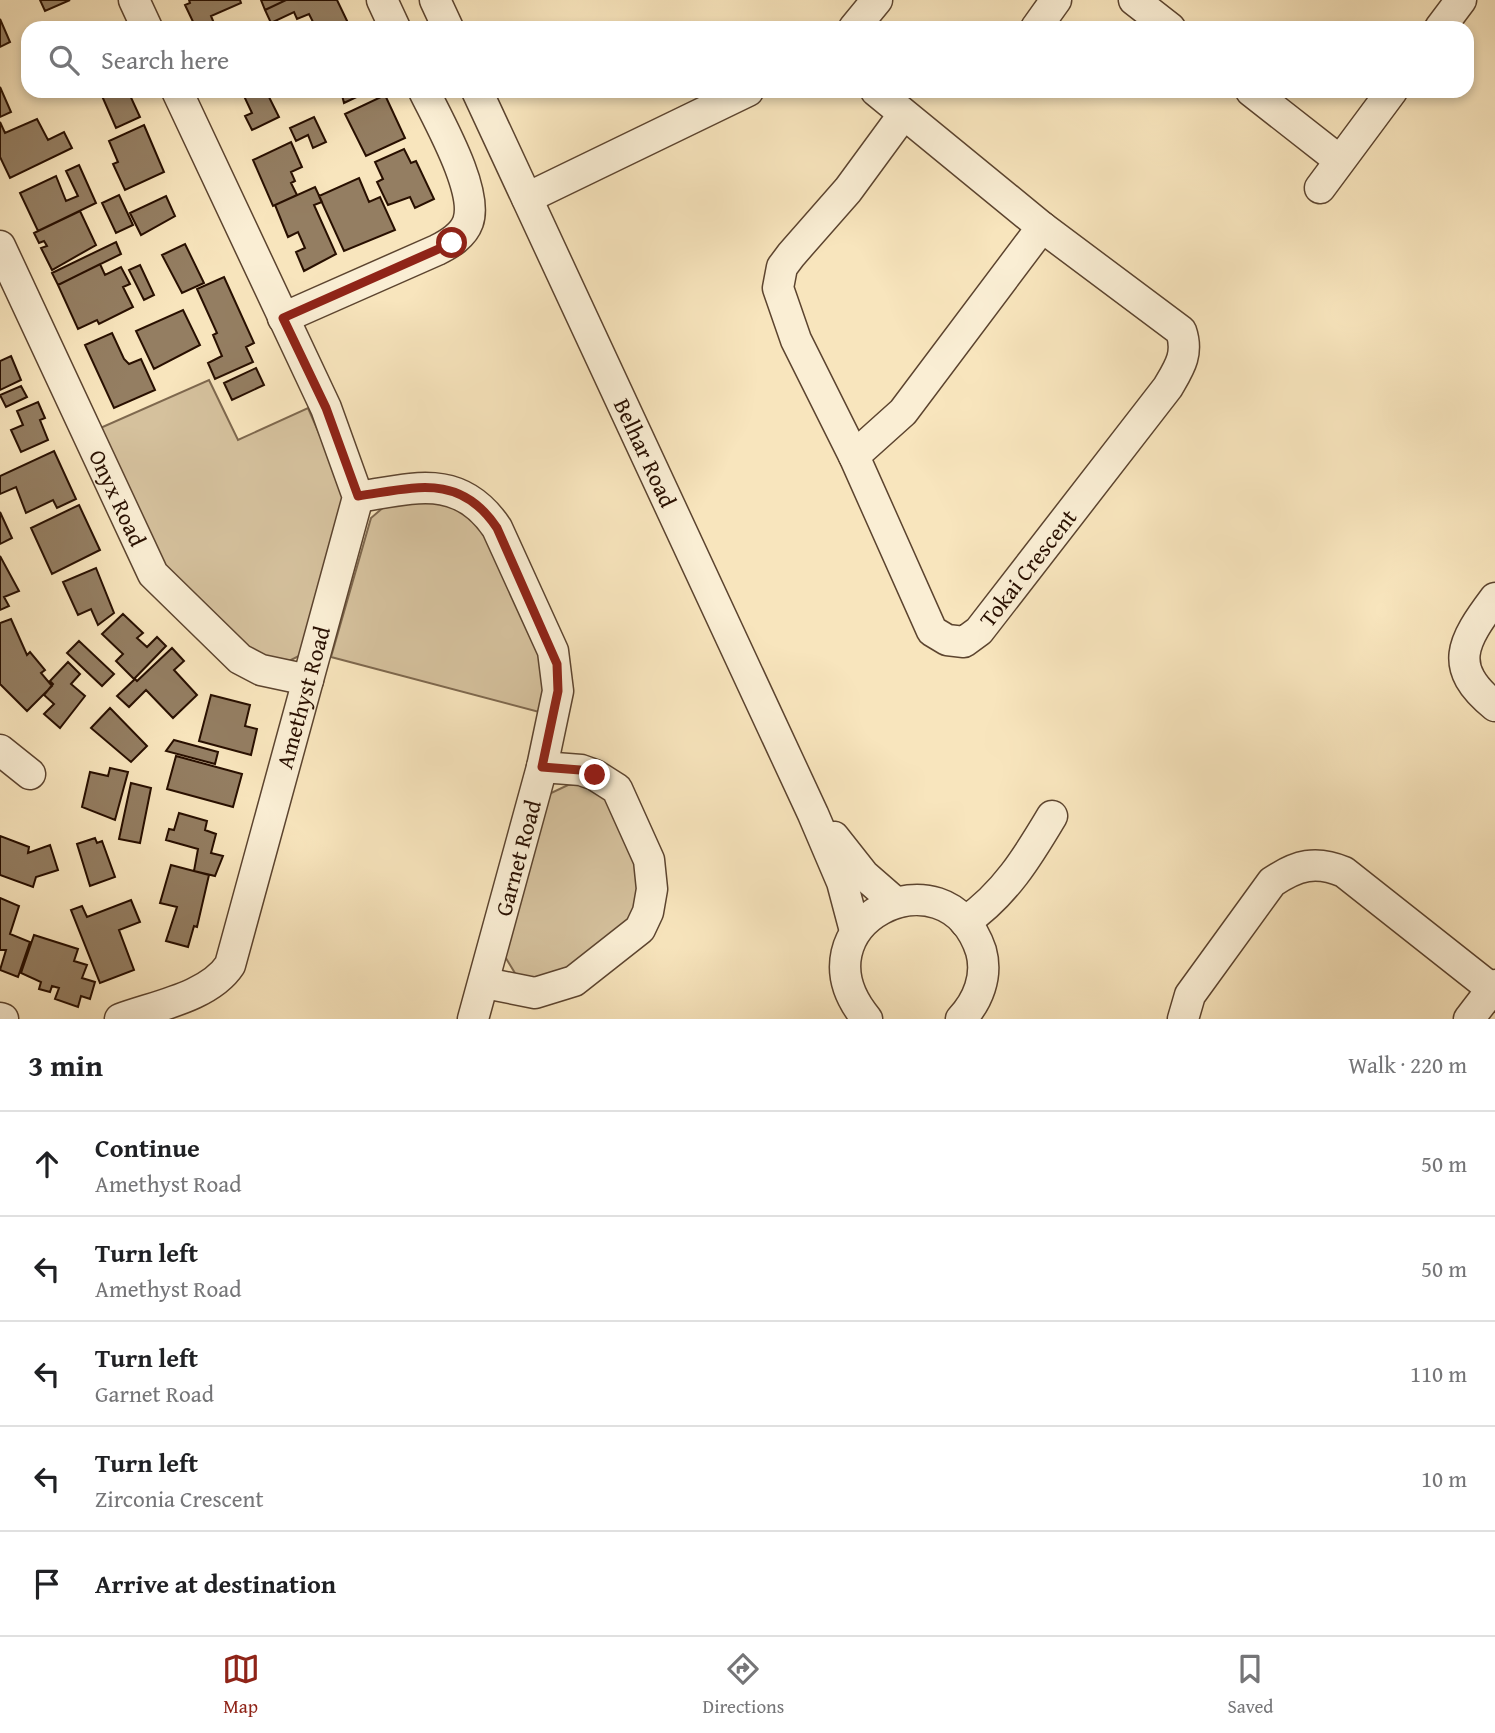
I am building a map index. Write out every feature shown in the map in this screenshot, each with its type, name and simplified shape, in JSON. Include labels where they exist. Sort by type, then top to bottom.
[{"type":"street","points":[[134,0],[144,21]]},
{"type":"street","points":[[382,0],[392,21]]},
{"type":"street","points":[[435,0],[445,21]]},
{"type":"street","points":[[860,21],[877,0]]},
{"type":"street","points":[[1042,21],[1056,0]]},
{"type":"street","points":[[1134,0],[1161,21]]},
{"type":"street","points":[[180,98],[326,408],[358,496]]},
{"type":"street","points":[[283,318],[444,247],[468,223],[471,208],[465,184],[427,98]]},
{"type":"street","name":"Belhar Road","points":[[480,98],[813,814],[842,882],[855,931]]},
{"type":"street","points":[[527,198],[734,98]]},
{"type":"street","name":"Tokai Crescent","points":[[884,98],[1042,227],[1181,331],[1185,343],[1183,361],[1168,387],[972,639],[964,642],[947,640],[932,631],[855,456],[796,340],[779,281],[791,256],[848,190],[904,115]]},
{"type":"street","points":[[1260,98],[1339,160]]},
{"type":"street","points":[[1320,188],[1387,98]]},
{"type":"street","points":[[855,456],[904,412],[1042,227]]},
{"type":"street","name":"Onyx Road","points":[[0,246],[153,574],[240,659],[261,670],[308,680]]},
{"type":"street","name":"Garnet Road","points":[[358,496],[421,487],[450,489],[470,498],[486,512],[503,541],[557,664],[558,691],[542,767],[473,1019]]},
{"type":"street","name":"Amethyst Road","points":[[120,1019],[198,991],[224,975],[230,965],[358,496]]},
{"type":"street","points":[[1495,598],[1471,630],[1463,666],[1469,681],[1495,706]]},
{"type":"street","points":[[0,750],[30,774]]},
{"type":"street","points":[[485,983],[535,993],[574,981],[640,929],[648,912],[652,889],[649,860],[617,789],[595,775],[580,770],[542,767]]},
{"type":"street","name":"Belhar Road","points":[[813,814],[827,827],[864,876],[895,902]]},
{"type":"street","points":[[965,922],[991,904],[1017,874],[1052,816]]},
{"type":"street","points":[[1183,1019],[1190,995],[1272,882],[1290,870],[1309,864],[1328,865],[1344,872],[1494,987],[1469,1019]]},
{"type":"street","points":[[859,1017],[847,986],[844,967],[847,948],[855,931],[872,913],[895,902],[914,899],[933,902],[950,909],[965,922],[976,937],[982,956],[983,975],[976,1006],[961,1019]]},
{"type":"shaded area","points":[[209,380],[238,440],[308,408],[343,488],[346,499],[301,655],[287,662],[260,661],[171,579],[98,429]]},
{"type":"shaded area","points":[[449,498],[475,512],[548,670],[543,713],[331,657],[371,518],[385,506]]},
{"type":"shaded area","points":[[579,784],[606,794],[643,867],[639,912],[554,982],[518,978],[504,955],[549,794],[568,785]]},
{"type":"building","points":[[40,0],[70,0],[45,11]]},
{"type":"building","points":[[189,0],[240,0],[241,3],[211,16],[213,21],[193,21],[185,5],[190,3]]},
{"type":"building","points":[[261,0],[286,0],[265,10]]},
{"type":"building","points":[[286,0],[337,0],[347,21],[312,21],[309,14],[297,19],[294,12],[270,21],[265,10]]},
{"type":"building","points":[[0,19],[10,42],[0,47]]},
{"type":"building","points":[[0,87],[11,112],[0,117]]},
{"type":"building","points":[[103,98],[131,98],[140,117],[116,128]]},
{"type":"building","points":[[245,98],[270,98],[279,117],[252,130],[245,116],[252,113]]},
{"type":"building","points":[[379,98],[386,98],[405,138],[366,156],[345,114]]},
{"type":"building","points":[[314,117],[326,142],[313,148],[308,135],[296,141],[290,128]]},
{"type":"building","points":[[37,119],[48,140],[64,132],[72,148],[10,178],[0,157],[0,122],[5,133]]},
{"type":"building","points":[[144,125],[164,172],[125,190],[113,164],[118,162],[109,141]]},
{"type":"building","points":[[291,142],[302,167],[291,172],[295,181],[291,183],[297,195],[273,206],[253,160]]},
{"type":"building","points":[[404,149],[411,163],[416,161],[434,199],[415,208],[410,197],[388,205],[377,182],[383,179],[375,162]]},
{"type":"building","points":[[79,165],[96,203],[38,231],[20,193],[56,176],[66,201],[78,196],[66,171]]},
{"type":"building","points":[[359,178],[369,202],[380,197],[395,230],[344,251],[319,196]]},
{"type":"building","points":[[315,187],[322,202],[314,205],[336,254],[304,271],[296,252],[305,248],[298,232],[288,237],[275,205]]},
{"type":"building","points":[[119,195],[133,225],[116,233],[102,203]]},
{"type":"building","points":[[166,196],[175,216],[141,235],[130,213]]},
{"type":"building","points":[[80,211],[96,245],[52,270],[41,248],[47,246],[44,241],[39,243],[34,233]]},
{"type":"building","points":[[116,242],[121,254],[58,285],[52,273]]},
{"type":"building","points":[[185,244],[204,283],[182,293],[162,255]]},
{"type":"building","points":[[100,264],[105,275],[121,267],[130,284],[123,287],[133,307],[99,324],[97,320],[78,329],[58,285]]},
{"type":"building","points":[[140,265],[154,295],[144,300],[129,270]]},
{"type":"building","points":[[224,277],[254,343],[246,347],[253,362],[215,379],[208,363],[222,356],[213,335],[217,333],[197,289]]},
{"type":"building","points":[[183,310],[200,345],[154,369],[136,331]]},
{"type":"building","points":[[112,333],[129,364],[141,359],[155,390],[114,408],[85,345]]},
{"type":"building","points":[[11,356],[21,380],[0,390],[0,361]]},
{"type":"building","points":[[256,368],[264,385],[232,400],[224,383]]},
{"type":"building","points":[[21,386],[27,397],[6,407],[0,395]]},
{"type":"building","points":[[38,402],[45,418],[40,420],[48,440],[21,452],[11,430],[23,425],[17,411]]},
{"type":"building","points":[[54,451],[76,499],[57,508],[53,500],[26,513],[16,487],[0,494],[0,476]]},
{"type":"building","points":[[79,505],[100,550],[52,574],[31,528]]},
{"type":"building","points":[[0,512],[12,538],[0,544]]},
{"type":"building","points":[[0,556],[19,591],[4,597],[9,606],[0,610]]},
{"type":"building","points":[[96,568],[114,613],[98,625],[91,609],[78,615],[63,582]]},
{"type":"building","points":[[123,614],[143,633],[137,638],[147,647],[157,637],[166,646],[134,679],[116,661],[123,654],[102,634]]},
{"type":"building","points":[[11,619],[27,655],[30,652],[45,670],[41,673],[52,686],[27,711],[0,684],[0,623]]},
{"type":"building","points":[[79,641],[114,674],[102,686],[67,653]]},
{"type":"building","points":[[172,648],[184,661],[174,670],[197,695],[173,718],[146,690],[129,707],[117,696]]},
{"type":"building","points":[[68,662],[80,674],[71,684],[85,696],[60,728],[44,714],[54,704],[44,695],[53,684],[50,681]]},
{"type":"building","points":[[211,695],[250,705],[245,726],[257,729],[251,755],[199,741]]},
{"type":"building","points":[[110,708],[147,746],[131,762],[91,728]]},
{"type":"building","points":[[174,740],[218,752],[215,764],[166,751]]},
{"type":"building","points":[[176,756],[242,774],[233,807],[167,789]]},
{"type":"building","points":[[110,768],[128,772],[115,820],[82,807],[90,772],[108,776]]},
{"type":"building","points":[[131,783],[151,788],[140,843],[119,839]]},
{"type":"building","points":[[179,813],[207,821],[205,830],[216,834],[211,853],[223,856],[215,876],[194,871],[198,849],[166,840],[169,829],[174,830]]},
{"type":"building","points":[[0,836],[29,847],[28,853],[50,845],[58,870],[36,877],[33,887],[0,875]]},
{"type":"building","points":[[95,838],[97,843],[102,841],[115,877],[90,886],[77,844]]},
{"type":"building","points":[[171,865],[209,875],[197,927],[194,926],[188,947],[166,941],[177,907],[160,903]]},
{"type":"building","points":[[0,898],[19,906],[10,934],[30,942],[18,977],[0,970],[6,950],[0,950]]},
{"type":"building","points":[[131,900],[140,922],[119,930],[134,970],[100,983],[71,910],[82,906],[87,917]]},
{"type":"building","points":[[34,935],[78,949],[74,961],[87,965],[82,978],[95,982],[90,999],[81,996],[78,1007],[55,999],[59,988],[52,986],[50,992],[39,989],[41,982],[21,973]]},
{"type":"route","points":[[452,243],[283,318],[326,408],[358,496],[421,487],[450,489],[470,498],[486,512],[497,528],[557,664],[558,691],[542,767],[580,770],[595,775]]}]
